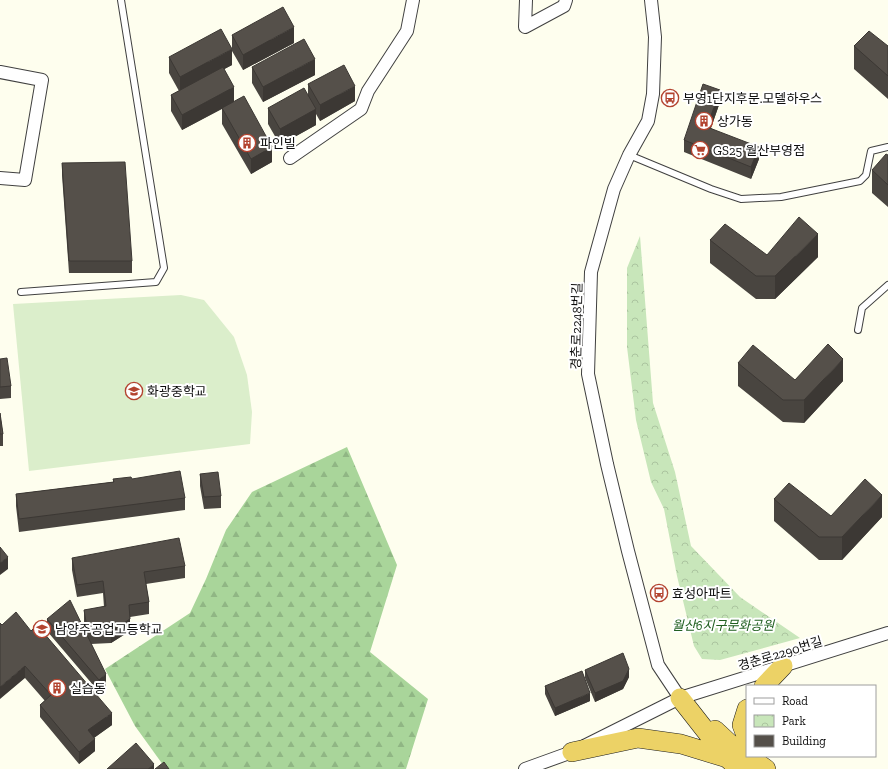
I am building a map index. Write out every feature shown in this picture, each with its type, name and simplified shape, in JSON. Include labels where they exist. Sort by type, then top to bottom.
[{"type":"highway","points":[[765,685],[783,666]]},
{"type":"highway","points":[[680,698],[729,743],[746,755]]},
{"type":"highway","points":[[680,698],[733,764]]},
{"type":"highway","points":[[746,712],[742,725],[746,735]]},
{"type":"highway","points":[[572,752],[638,738],[681,744],[733,764]]},
{"type":"highway","points":[[749,757],[768,769]]},
{"type":"highway","points":[[761,757],[768,769]]},
{"type":"street","points":[[290,158],[361,108],[368,92],[407,31],[413,0]]},
{"type":"street","points":[[526,0],[525,26],[564,6],[566,0]]},
{"type":"street","name":"경춘로2248번길","points":[[651,0],[656,36],[653,94],[648,121],[629,155],[614,189],[592,272],[588,374],[607,464],[658,665],[680,698]]},
{"type":"street","points":[[0,72],[42,80],[25,180],[0,178]]},
{"type":"street","name":"경춘로2290번길","points":[[525,769],[572,752],[680,698],[888,633]]},
{"type":"lane","points":[[21,292],[156,282],[164,268],[121,0]]},
{"type":"lane","points":[[629,155],[711,189],[741,198],[782,196],[860,181],[866,175],[871,151],[888,147]]},
{"type":"lane","points":[[858,330],[862,308],[888,285]]},
{"type":"green space","name":"월산6지구문화공원","points":[[640,236],[653,403],[675,472],[691,546],[740,597],[800,638],[720,660],[702,659],[694,646],[677,576],[664,509],[651,482],[636,420],[627,347],[627,268]]},
{"type":"green space","points":[[181,295],[204,300],[234,337],[247,375],[252,412],[250,444],[29,471],[13,304]]},
{"type":"green space","points":[[347,447],[397,565],[370,652],[428,699],[406,769],[166,769],[135,726],[105,669],[190,613],[226,530],[252,492]]},
{"type":"building","points":[[283,7],[294,27],[243,55],[232,35]]},
{"type":"building","points":[[221,29],[232,49],[180,77],[169,57]]},
{"type":"building","points":[[869,31],[888,46],[888,76],[854,46]]},
{"type":"building","points":[[304,39],[315,59],[263,87],[252,67]]},
{"type":"building","points":[[344,65],[355,86],[320,105],[308,84]]},
{"type":"building","points":[[223,67],[234,87],[182,115],[171,95]]},
{"type":"building","points":[[703,84],[720,90],[707,127],[759,147],[751,167],[684,140]]},
{"type":"building","points":[[304,88],[316,109],[280,129],[268,108]]},
{"type":"building","points":[[244,96],[272,147],[251,159],[222,108]]},
{"type":"building","points":[[886,154],[888,155],[888,185],[872,170]]},
{"type":"building","points":[[125,162],[132,261],[69,261],[62,163]]},
{"type":"building","points":[[799,217],[818,234],[775,276],[756,276],[710,240],[725,224],[767,255]]},
{"type":"building","points":[[828,344],[843,359],[804,400],[783,400],[738,363],[753,345],[795,380]]},
{"type":"building","points":[[7,358],[11,386],[0,387],[0,359]]},
{"type":"building","points":[[0,413],[3,434],[0,434]]},
{"type":"building","points":[[180,471],[185,498],[19,519],[16,494],[114,482],[113,479],[131,477],[132,479]]},
{"type":"building","points":[[218,472],[221,496],[204,497],[200,474]]},
{"type":"building","points":[[865,479],[882,495],[842,537],[819,537],[774,499],[789,483],[831,516]]},
{"type":"building","points":[[179,538],[185,566],[144,572],[149,602],[129,605],[130,619],[111,631],[88,633],[84,610],[106,606],[103,581],[77,585],[72,558]]},
{"type":"building","points":[[0,547],[8,557],[0,563]]},
{"type":"building","points":[[70,600],[106,674],[99,680],[47,619]]},
{"type":"building","name":"실습동","points":[[16,612],[31,631],[37,625],[112,713],[88,730],[95,739],[79,752],[40,705],[51,695],[25,666],[0,687],[0,623],[2,625]]},
{"type":"building","points":[[623,653],[629,669],[623,681],[595,693],[585,670]]},
{"type":"building","points":[[582,671],[590,693],[555,708],[545,686]]},
{"type":"building","points":[[136,743],[154,764],[148,769],[107,769]]},
{"type":"building","points":[[164,762],[169,769],[155,769]]},
{"type":"place","name":"부영1단지후문.모델하우스","points":[[670,98]]},
{"type":"place","name":"상가동","points":[[704,121]]},
{"type":"place","name":"파인빌","points":[[247,143]]},
{"type":"place","name":"GS25 월산부영점","points":[[700,150]]},
{"type":"place","name":"화광중학교","points":[[134,391]]},
{"type":"place","name":"효성아파트","points":[[659,593]]},
{"type":"place","name":"남양주공업고등학교","points":[[42,629]]},
{"type":"place","name":"실습동","points":[[57,688]]}]
